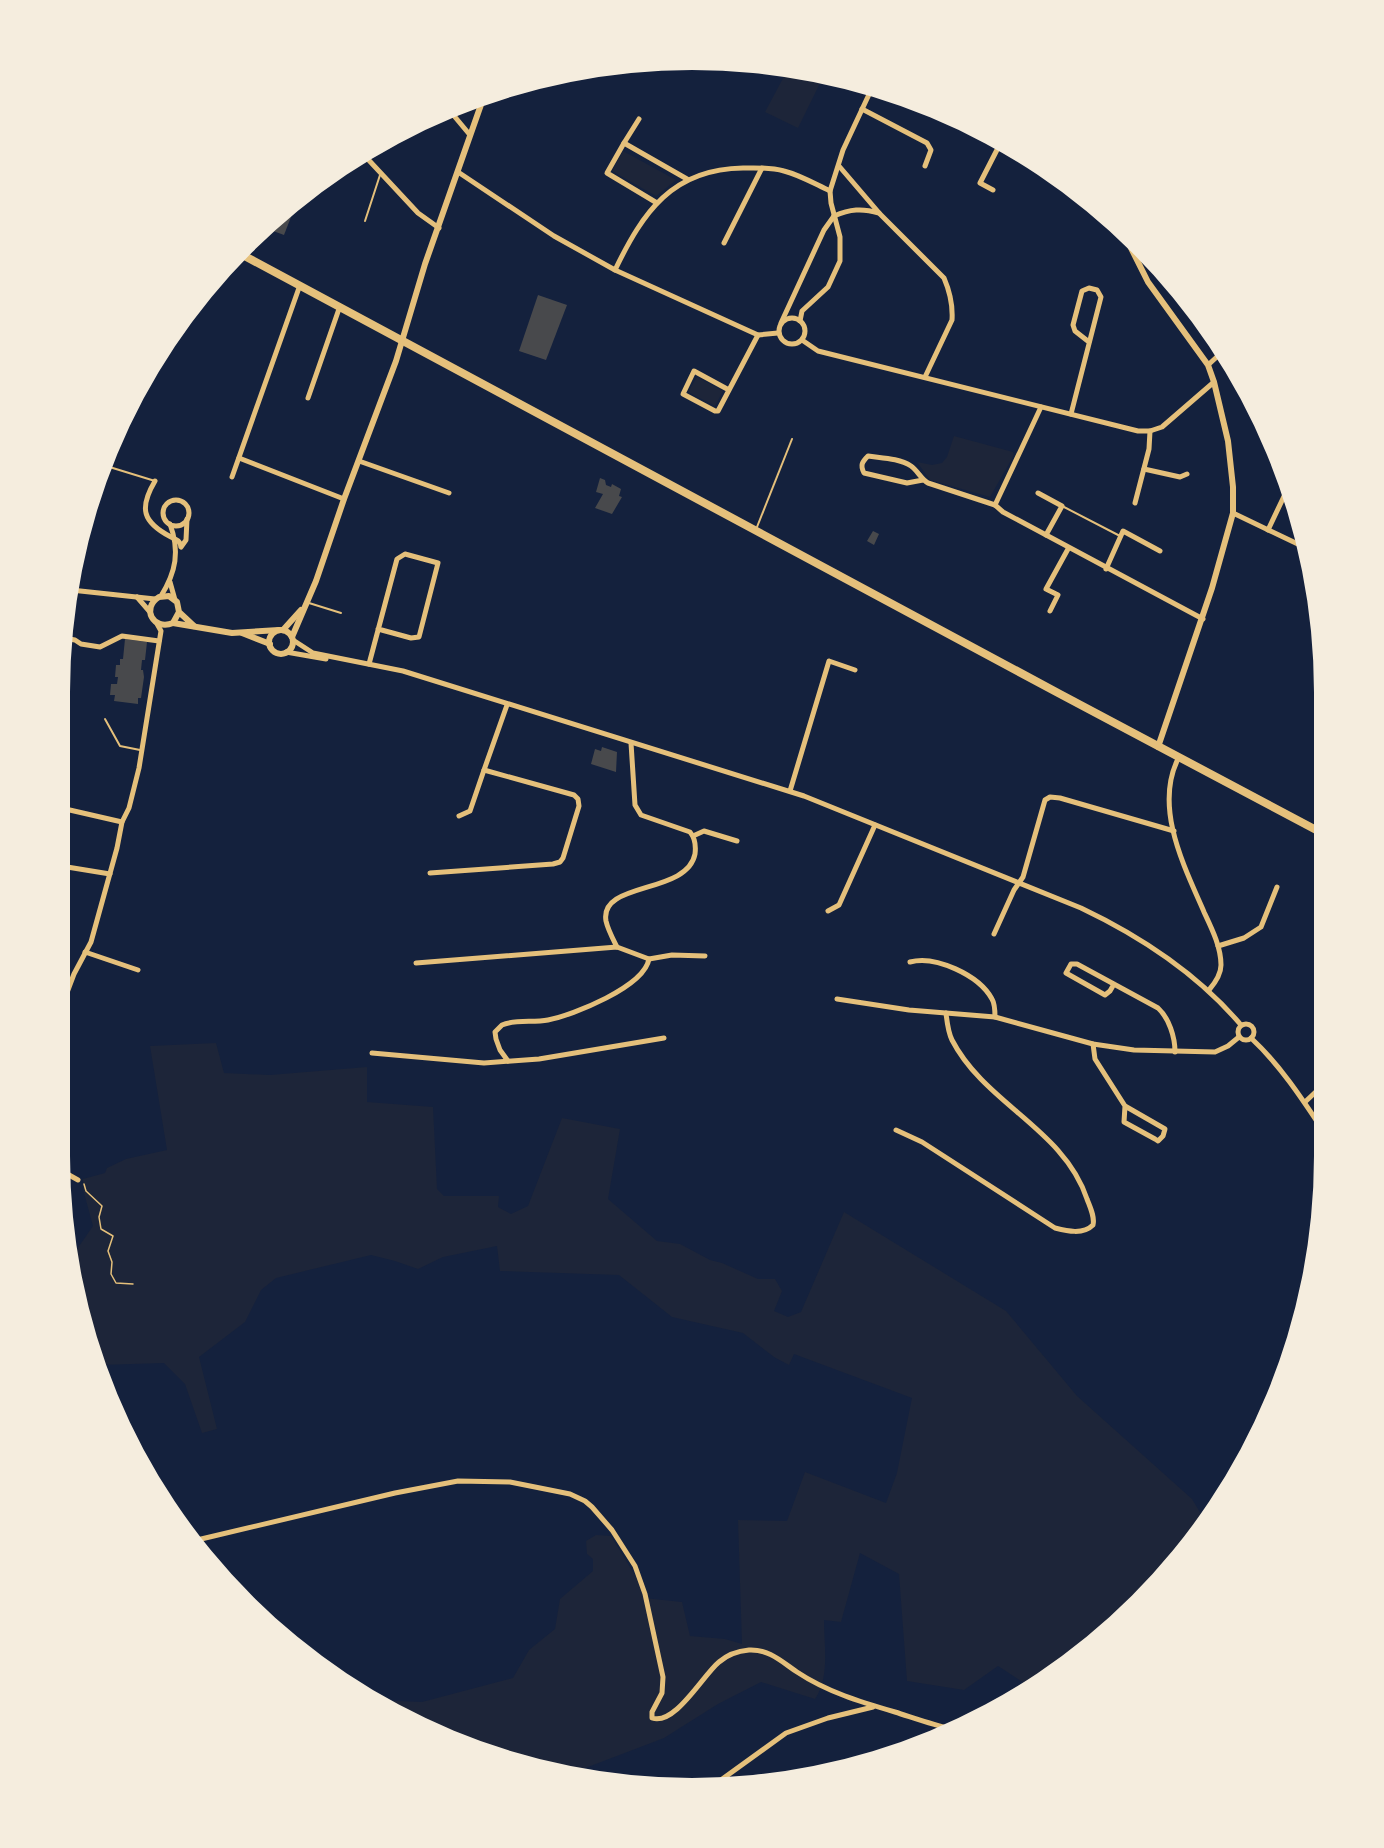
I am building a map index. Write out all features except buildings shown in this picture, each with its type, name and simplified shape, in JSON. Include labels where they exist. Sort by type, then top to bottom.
[{"type":"main road","points":[[248,258],[1314,829]]},
{"type":"street","points":[[868,96],[843,150],[831,191],[831,203],[834,216],[839,229],[841,245],[837,269],[828,287],[802,311],[800,321],[805,332],[802,340],[790,345],[782,341],[778,333],[781,323],[824,230],[834,216],[854,209],[865,209],[880,214]]},
{"type":"street","points":[[286,652],[292,647],[292,638],[316,581],[359,461],[480,108]]},
{"type":"street","points":[[862,109],[927,143],[932,150],[925,166]]},
{"type":"street","points":[[455,117],[470,135]]},
{"type":"street","points":[[639,119],[607,173],[657,203]]},
{"type":"street","points":[[624,143],[687,179]]},
{"type":"street","points":[[993,190],[980,183],[997,151]]},
{"type":"street","points":[[370,161],[418,213],[439,228]]},
{"type":"street","points":[[839,166],[880,214],[944,278],[948,287],[953,311],[952,320],[925,377]]},
{"type":"street","points":[[615,270],[639,226],[657,203],[687,179],[732,168],[762,168],[785,171],[831,191]]},
{"type":"street","points":[[724,243],[762,168]]},
{"type":"street","points":[[458,172],[554,236],[615,270],[758,335],[778,333]]},
{"type":"street","points":[[1136,258],[1148,282],[1208,365],[1228,441],[1233,487],[1233,513],[1203,619],[1158,747]]},
{"type":"street","points":[[232,477],[300,285]]},
{"type":"street","points":[[1071,414],[1101,297],[1098,290],[1089,288],[1082,291],[1073,325],[1075,332],[1089,342]]},
{"type":"street","points":[[308,398],[340,306]]},
{"type":"street","points":[[781,323],[788,318],[800,321]]},
{"type":"street","points":[[729,390],[694,371],[683,394],[716,411],[719,410],[758,335]]},
{"type":"street","points":[[802,340],[818,351],[1138,431],[1150,431],[1162,426],[1214,382]]},
{"type":"street","points":[[1208,365],[1216,358]]},
{"type":"street","points":[[995,505],[1041,407]]},
{"type":"street","points":[[1135,503],[1149,449],[1150,431]]},
{"type":"street","points":[[923,480],[907,483],[864,473],[861,468],[862,463],[868,456],[910,465],[923,480],[995,505],[1003,512],[1068,549],[1203,619]]},
{"type":"street","points":[[238,458],[344,499]]},
{"type":"street","points":[[359,461],[448,493]]},
{"type":"street","points":[[1144,469],[1180,477],[1187,474]]},
{"type":"street","points":[[155,481],[145,505],[145,515],[157,528],[175,538]]},
{"type":"street","points":[[1038,494],[1062,506],[1046,535]]},
{"type":"street","points":[[1268,530],[1283,499]]},
{"type":"street","points":[[150,612],[150,607],[170,582],[179,548],[186,540],[189,512],[186,504],[171,501],[164,510],[164,518],[170,524],[179,548]]},
{"type":"street","points":[[1233,513],[1295,543]]},
{"type":"street","points":[[170,524],[182,525],[187,519]]},
{"type":"street","points":[[1106,568],[1122,533],[1160,551]]},
{"type":"street","points":[[1050,611],[1058,595],[1046,588],[1068,549]]},
{"type":"street","points":[[369,664],[378,630],[397,559],[405,554],[438,563],[419,637],[411,638],[378,630]]},
{"type":"street","points":[[161,631],[171,624],[179,612],[170,582]]},
{"type":"street","points":[[79,591],[136,597],[169,596],[175,600]]},
{"type":"street","points":[[70,985],[91,942],[122,822],[129,808],[141,751],[161,631],[150,612],[136,597]]},
{"type":"street","points":[[270,644],[271,635],[281,630],[305,604]]},
{"type":"street","points":[[179,612],[194,626]]},
{"type":"street","points":[[156,622],[194,626],[226,633],[281,630],[308,651],[344,660]]},
{"type":"street","points":[[242,632],[270,644],[275,652],[344,660],[403,671],[790,791],[1116,925],[1150,945],[1209,990],[1241,1025]]},
{"type":"street","points":[[73,640],[81,644],[100,646],[122,636],[159,641]]},
{"type":"street","points":[[790,791],[829,661],[855,670]]},
{"type":"street","points":[[459,816],[470,811],[507,705]]},
{"type":"street","points":[[617,947],[606,920],[607,911],[612,902],[619,897],[683,873],[690,866],[694,856],[693,836],[686,830],[641,815],[637,810],[631,742]]},
{"type":"street","points":[[1179,757],[1172,770],[1169,791],[1174,831],[1182,861],[1218,946],[1221,966],[1220,974],[1209,990]]},
{"type":"street","points":[[430,873],[553,864],[560,862],[563,858],[579,806],[578,799],[574,795],[484,770]]},
{"type":"street","points":[[994,934],[1014,890],[1023,878],[1045,800],[1050,797],[1174,831]]},
{"type":"street","points":[[70,810],[122,822]]},
{"type":"street","points":[[828,912],[839,905],[875,825]]},
{"type":"street","points":[[693,836],[704,831],[737,841]]},
{"type":"street","points":[[70,867],[110,874]]},
{"type":"street","points":[[1218,946],[1244,938],[1262,927],[1277,887]]},
{"type":"street","points":[[416,963],[617,947],[648,960],[672,955],[705,956]]},
{"type":"street","points":[[85,952],[138,970]]},
{"type":"street","points":[[508,1061],[496,1039],[495,1032],[502,1025],[511,1022],[546,1021],[574,1013],[624,988],[645,969],[648,960]]},
{"type":"street","points":[[909,962],[929,960],[957,970],[978,983],[992,998],[995,1017]]},
{"type":"street","points":[[1113,984],[1110,992],[1105,995],[1066,973],[1071,964],[1077,964],[1162,1011],[1175,1041],[1175,1052]]},
{"type":"street","points":[[837,999],[995,1017],[1093,1044],[1134,1050],[1215,1052],[1228,1046],[1239,1037]]},
{"type":"street","points":[[896,1130],[922,1142],[1054,1228],[1079,1231],[1093,1226],[1092,1213],[1083,1186],[1065,1158],[1050,1140],[999,1097],[979,1076],[951,1038],[946,1013]]},
{"type":"street","points":[[1239,1037],[1244,1040],[1251,1038],[1254,1032],[1253,1028],[1247,1024],[1241,1025]]},
{"type":"street","points":[[1239,1037],[1238,1031],[1241,1025]]},
{"type":"street","points":[[372,1053],[484,1064],[539,1059],[664,1038]]},
{"type":"street","points":[[1251,1038],[1266,1052],[1314,1116]]},
{"type":"street","points":[[1093,1044],[1095,1059],[1125,1106],[1166,1129],[1163,1136],[1158,1141],[1124,1122],[1125,1106]]},
{"type":"street","points":[[1305,1102],[1314,1094]]},
{"type":"street","points":[[71,1176],[78,1180]]},
{"type":"street","points":[[203,1539],[395,1493],[458,1481],[510,1482],[570,1494],[585,1501],[612,1530],[641,1578],[663,1677],[662,1693],[652,1712],[652,1718],[661,1719],[669,1716],[681,1706],[719,1662],[730,1655],[749,1650],[776,1656],[818,1685],[875,1706],[940,1725]]},
{"type":"street","points":[[726,1776],[786,1733],[828,1718],[875,1706]]},
{"type":"lane","points":[[365,221],[381,172]]},
{"type":"lane","points":[[756,530],[792,439]]},
{"type":"lane","points":[[113,468],[155,481]]},
{"type":"lane","points":[[1062,506],[1122,533]]},
{"type":"lane","points":[[305,604],[341,613]]},
{"type":"lane","points":[[105,719],[120,746],[141,751]]},
{"type":"path","points":[[78,1180],[86,1186],[86,1191],[102,1206],[99,1223],[102,1229],[113,1236],[108,1251],[112,1262],[111,1274],[115,1282],[133,1284]]},
{"type":"shaded area","points":[[783,78],[820,84],[798,128],[765,112]]},
{"type":"shaded area","points":[[623,151],[676,180],[656,196],[612,171]]},
{"type":"shaded area","points":[[697,377],[723,391],[715,406],[688,392]]},
{"type":"shaded area","points":[[954,436],[1013,452],[1014,455],[990,497],[930,480],[917,462],[932,465],[942,463],[947,457]]},
{"type":"shaded area","points":[[216,1043],[224,1073],[270,1075],[367,1067],[367,1102],[433,1107],[437,1189],[444,1196],[499,1196],[498,1207],[511,1214],[528,1206],[562,1118],[620,1129],[608,1199],[657,1241],[680,1244],[710,1260],[758,1279],[775,1279],[782,1291],[774,1311],[788,1317],[801,1312],[844,1212],[1006,1311],[1077,1396],[1192,1499],[1200,1513],[1159,1566],[1102,1623],[1070,1649],[1022,1682],[998,1666],[964,1690],[907,1681],[899,1574],[860,1553],[841,1622],[824,1620],[823,1681],[815,1699],[761,1682],[718,1704],[664,1738],[585,1768],[492,1745],[454,1730],[394,1701],[422,1702],[513,1678],[529,1650],[555,1629],[560,1599],[593,1571],[593,1559],[587,1554],[586,1541],[596,1535],[611,1536],[636,1577],[644,1598],[682,1602],[690,1636],[725,1639],[742,1644],[738,1520],[787,1521],[805,1472],[886,1503],[897,1473],[912,1398],[794,1354],[789,1365],[774,1357],[743,1333],[672,1317],[619,1275],[500,1271],[497,1246],[443,1257],[418,1269],[371,1255],[276,1278],[261,1290],[245,1322],[199,1357],[217,1429],[202,1433],[185,1384],[164,1363],[106,1365],[82,1277],[78,1248],[93,1226],[83,1189],[83,1179],[105,1173],[107,1168],[126,1159],[167,1150],[150,1046]]}]
